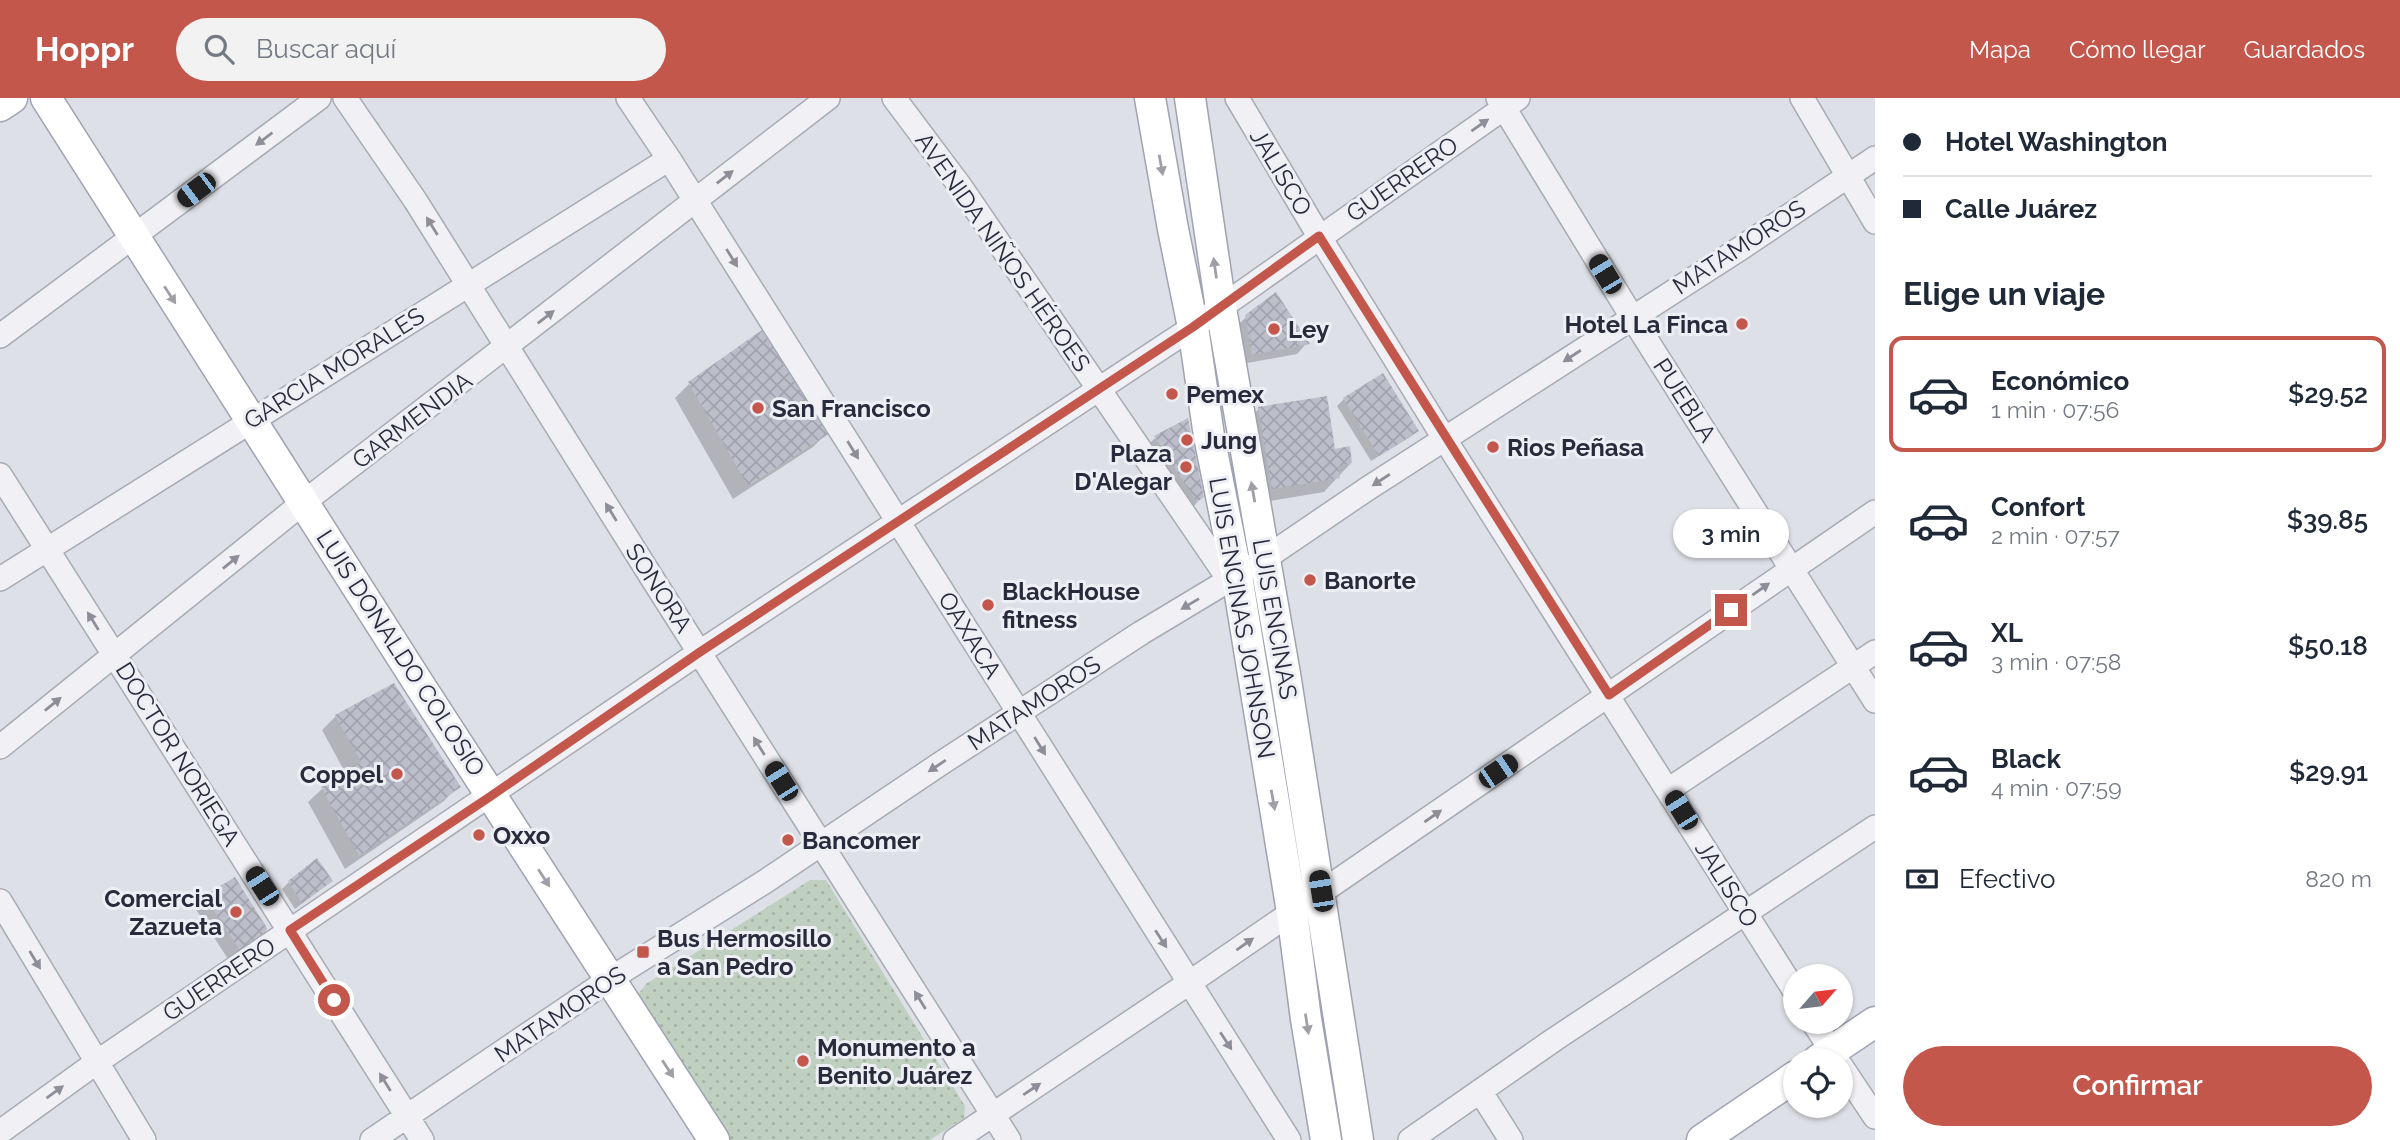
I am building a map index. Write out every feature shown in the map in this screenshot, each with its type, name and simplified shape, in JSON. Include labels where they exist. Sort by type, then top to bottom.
[{"type":"main road","points":[[0,106],[12,98]]},
{"type":"main road","name":"LUIS DONALDO COLOSIO","points":[[46,98],[714,1140]]},
{"type":"main road","name":"LUIS ENCINAS JOHNSON","points":[[1150,98],[1193,327],[1233,578],[1292,912],[1326,1140]]},
{"type":"main road","name":"LUIS ENCINAS","points":[[1190,98],[1221,308],[1321,891],[1358,1140]]},
{"type":"main road","points":[[1845,1048],[1875,1023]]},
{"type":"main road","points":[[1702,1140],[1783,1085]]},
{"type":"street","points":[[0,336],[319,98]]},
{"type":"street","name":"SONORA","points":[[345,98],[469,284],[1009,1140]]},
{"type":"street","name":"OAXACA","points":[[628,98],[1290,1140]]},
{"type":"street","name":"GARMENDIA","points":[[0,747],[304,502],[828,98]]},
{"type":"street","name":"AVENIDA NIÑOS HÉROES","points":[[894,98],[967,196],[1098,388],[1233,578]]},
{"type":"street","name":"JALISCO","points":[[1237,98],[1444,438],[1783,972]]},
{"type":"street","points":[[1802,98],[1875,222]]},
{"type":"street","name":"GUERRERO","points":[[0,1132],[97,1062],[700,652],[1221,308],[1507,101]]},
{"type":"street","name":"PUEBLA","points":[[1507,101],[1632,317],[1875,701]]},
{"type":"street","name":"MATAMOROS","points":[[372,1140],[610,979],[1141,633],[1265,559],[1444,438],[1875,158]]},
{"type":"street","name":"GARCIA MORALES","points":[[0,579],[669,159]]},
{"type":"street","name":"DOCTOR NORIEGA","points":[[0,475],[422,1140]]},
{"type":"street","points":[[955,1140],[1189,983],[1875,512]]},
{"type":"street","points":[[1668,790],[1875,652]]},
{"type":"street","points":[[1410,1140],[1555,1038],[1875,827]]},
{"type":"street","points":[[0,901],[144,1140]]},
{"type":"street","points":[[1853,1087],[1875,1117]]},
{"type":"street","points":[[1480,1091],[1511,1140]]},
{"type":"green space","points":[[810,880],[826,880],[965,1106],[964,1118],[930,1140],[722,1140],[637,996],[646,984]]},
{"type":"building","name":"Ley","points":[[1276,292],[1310,344],[1252,355],[1245,315]]},
{"type":"building","name":"San Francisco","points":[[762,330],[830,433],[748,486],[688,382]]},
{"type":"building","points":[[1383,373],[1419,431],[1379,456],[1343,398]]},
{"type":"building","points":[[1327,396],[1335,449],[1350,446],[1352,463],[1338,466],[1340,478],[1272,489],[1258,407]]},
{"type":"building","name":"Plaza D'Alegar","points":[[1188,418],[1204,497],[1197,502],[1154,436]]},
{"type":"building","name":"Coppel","points":[[394,683],[461,787],[359,856],[321,787],[361,762],[335,715]]},
{"type":"building","points":[[317,858],[333,881],[302,903],[288,881]]},
{"type":"building","name":"Comercial Zazueta","points":[[235,877],[267,928],[265,936],[240,950],[204,896]]},
{"type":"place","name":"Hotel La Finca","points":[[1742,324]]},
{"type":"place","name":"Ley","points":[[1274,329]]},
{"type":"place","name":"Pemex","points":[[1172,394]]},
{"type":"place","name":"San Francisco","points":[[758,408]]},
{"type":"place","name":"Jung","points":[[1187,440]]},
{"type":"place","name":"Rios Peñasa","points":[[1493,447]]},
{"type":"place","name":"Plaza D'Alegar","points":[[1186,467]]},
{"type":"place","name":"Banorte","points":[[1310,580]]},
{"type":"place","name":"BlackHouse fitness","points":[[988,605]]},
{"type":"place","name":"Coppel","points":[[397,774]]},
{"type":"place","name":"Oxxo","points":[[479,835]]},
{"type":"place","name":"Bancomer","points":[[788,840]]},
{"type":"place","name":"Comercial Zazueta","points":[[236,912]]},
{"type":"place","name":"Bus Hermosillo a San Pedro","points":[[643,952]]},
{"type":"place","name":"Monumento a Benito Juárez","points":[[803,1061]]},
{"type":"route","points":[[334,1000],[290,930],[700,652],[1193,327],[1319,236],[1444,438],[1609,695],[1731,610]]}]
